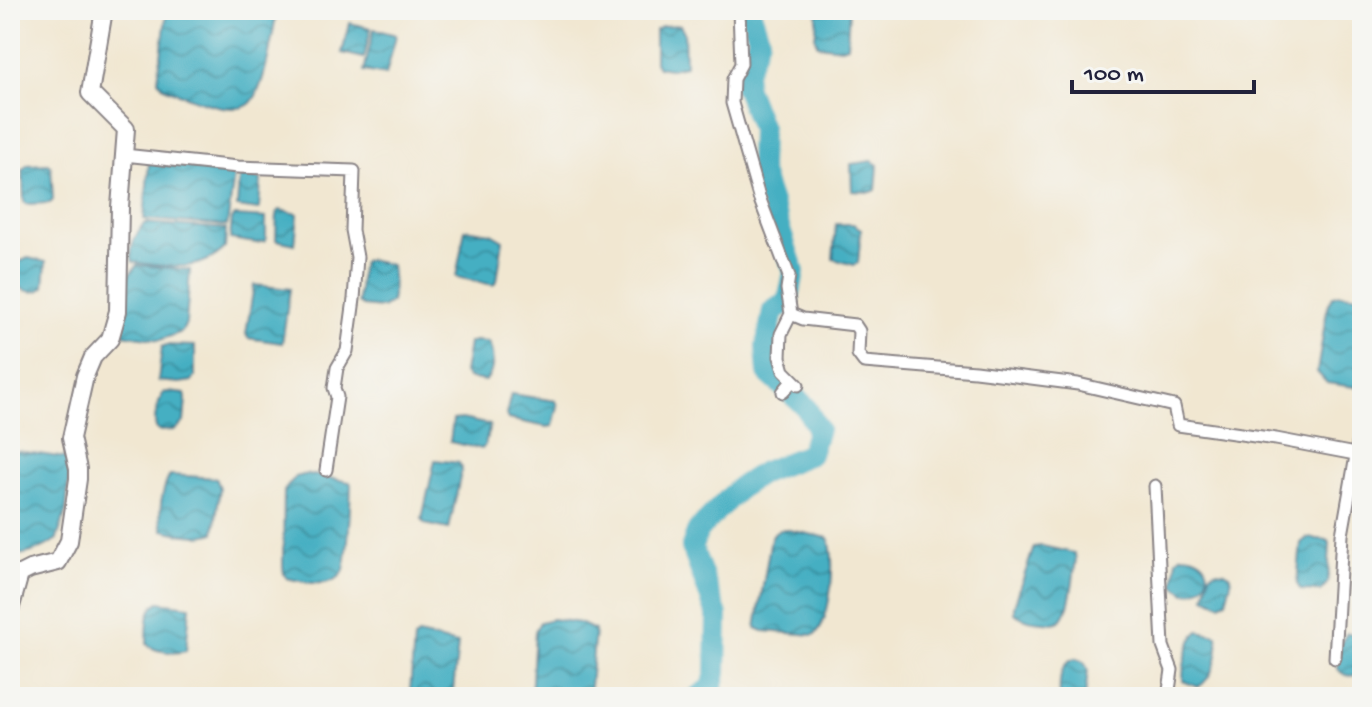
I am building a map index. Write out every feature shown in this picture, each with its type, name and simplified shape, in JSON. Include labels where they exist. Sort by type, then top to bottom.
[{"type":"street","points":[[10,610],[20,574],[58,562],[69,541],[78,469],[72,447],[72,431],[89,365],[110,339],[118,311],[126,134],[124,124],[94,100],[90,93],[104,10]]},
{"type":"street","points":[[739,10],[741,64],[733,79],[732,103],[772,209],[789,276],[787,289],[791,314],[781,334],[780,357],[791,385]]},
{"type":"street","points":[[124,155],[238,167],[354,171],[352,230],[357,257],[352,327],[347,351],[335,378],[337,397],[326,470]]},
{"type":"street","points":[[791,314],[803,319],[855,325],[859,331],[858,354],[864,362],[1078,384],[1174,406],[1178,425],[1355,454]]},
{"type":"street","points":[[1335,658],[1342,535],[1362,422]]},
{"type":"street","points":[[1155,486],[1163,646],[1172,670],[1168,697]]},
{"type":"water","points":[[167,10],[277,10],[264,76],[248,105],[230,108],[206,103],[164,87],[158,80]]},
{"type":"water","points":[[818,10],[849,10],[847,46],[818,45],[815,38]]},
{"type":"water","points":[[350,23],[371,28],[364,58],[342,53]]},
{"type":"water","points":[[680,25],[684,32],[685,66],[670,69],[658,67],[655,62],[655,30]]},
{"type":"water","points":[[374,29],[396,35],[386,75],[364,71]]},
{"type":"water","points":[[872,161],[878,165],[876,190],[852,191],[851,164]]},
{"type":"water","points":[[149,162],[225,170],[234,176],[227,226],[144,219]]},
{"type":"water","points":[[27,165],[51,166],[53,200],[50,203],[27,204],[24,202],[23,170]]},
{"type":"water","points":[[239,177],[261,179],[259,210],[237,207]]},
{"type":"water","points":[[279,210],[298,214],[295,244],[276,240]]},
{"type":"water","points":[[235,216],[266,218],[266,241],[256,243],[230,239]]},
{"type":"water","points":[[146,223],[226,229],[225,248],[204,262],[193,265],[133,262],[134,241]]},
{"type":"water","points":[[836,224],[853,224],[861,229],[858,263],[854,265],[833,259]]},
{"type":"water","points":[[465,229],[491,233],[503,240],[497,281],[493,285],[456,277]]},
{"type":"water","points":[[28,258],[46,262],[44,287],[36,291],[24,289],[13,282],[15,264]]},
{"type":"water","points":[[368,260],[391,265],[391,302],[382,308],[362,306],[358,302],[362,262]]},
{"type":"water","points":[[137,265],[190,270],[186,323],[182,332],[160,340],[122,334],[128,276]]},
{"type":"water","points":[[254,285],[290,289],[282,343],[248,338],[246,334]]},
{"type":"water","points":[[1333,296],[1362,296],[1362,388],[1327,383],[1317,372],[1328,304]]},
{"type":"water","points":[[488,342],[491,351],[492,368],[485,381],[468,378],[464,373],[469,343]]},
{"type":"water","points":[[195,346],[195,377],[192,381],[158,381],[162,347]]},
{"type":"water","points":[[163,393],[185,394],[184,422],[175,430],[158,431],[156,413]]},
{"type":"water","points":[[511,394],[556,401],[558,406],[553,426],[508,419],[506,415]]},
{"type":"water","points":[[453,420],[490,425],[482,449],[450,442]]},
{"type":"water","points":[[17,451],[66,458],[70,464],[66,511],[57,539],[35,551],[10,555],[10,454]]},
{"type":"water","points":[[435,460],[459,463],[462,468],[449,529],[425,524],[422,519]]},
{"type":"water","points":[[308,474],[350,482],[351,485],[344,568],[342,574],[331,582],[293,580],[284,574],[284,491],[295,477]]},
{"type":"water","points":[[170,475],[216,478],[220,488],[214,533],[195,536],[163,530],[161,502]]},
{"type":"water","points":[[784,529],[828,538],[831,547],[831,589],[825,617],[814,635],[756,628],[771,538],[775,532]]},
{"type":"water","points":[[1307,538],[1330,543],[1328,582],[1321,591],[1301,590],[1297,584],[1301,543]]},
{"type":"water","points":[[1034,547],[1074,553],[1076,558],[1068,607],[1062,619],[1049,623],[1032,621],[1014,613]]},
{"type":"water","points":[[1182,555],[1201,561],[1206,567],[1207,581],[1195,591],[1185,593],[1174,584],[1177,559]]},
{"type":"water","points":[[1225,572],[1231,582],[1226,601],[1220,604],[1205,597],[1210,574]]},
{"type":"water","points":[[159,602],[190,606],[186,651],[165,652],[147,644],[149,615]]},
{"type":"water","points":[[552,619],[580,623],[595,630],[589,697],[531,697],[535,631],[540,622]]},
{"type":"water","points":[[1199,631],[1217,635],[1218,649],[1212,671],[1198,687],[1183,681],[1189,647]]},
{"type":"water","points":[[1347,633],[1362,635],[1362,673],[1355,675],[1346,675],[1338,669],[1341,643]]},
{"type":"water","points":[[418,635],[458,644],[450,695],[410,692],[414,639]]},
{"type":"water","points":[[1075,659],[1084,662],[1088,670],[1085,697],[1060,697],[1063,669]]},
{"type":"waterway","points":[[698,697],[712,688],[716,672],[717,615],[692,547],[698,530],[739,488],[762,473],[810,454],[818,429],[805,406],[768,373],[766,347],[773,311],[788,302],[794,272],[760,170],[761,128],[745,86],[746,72],[759,38],[750,10]]}]
